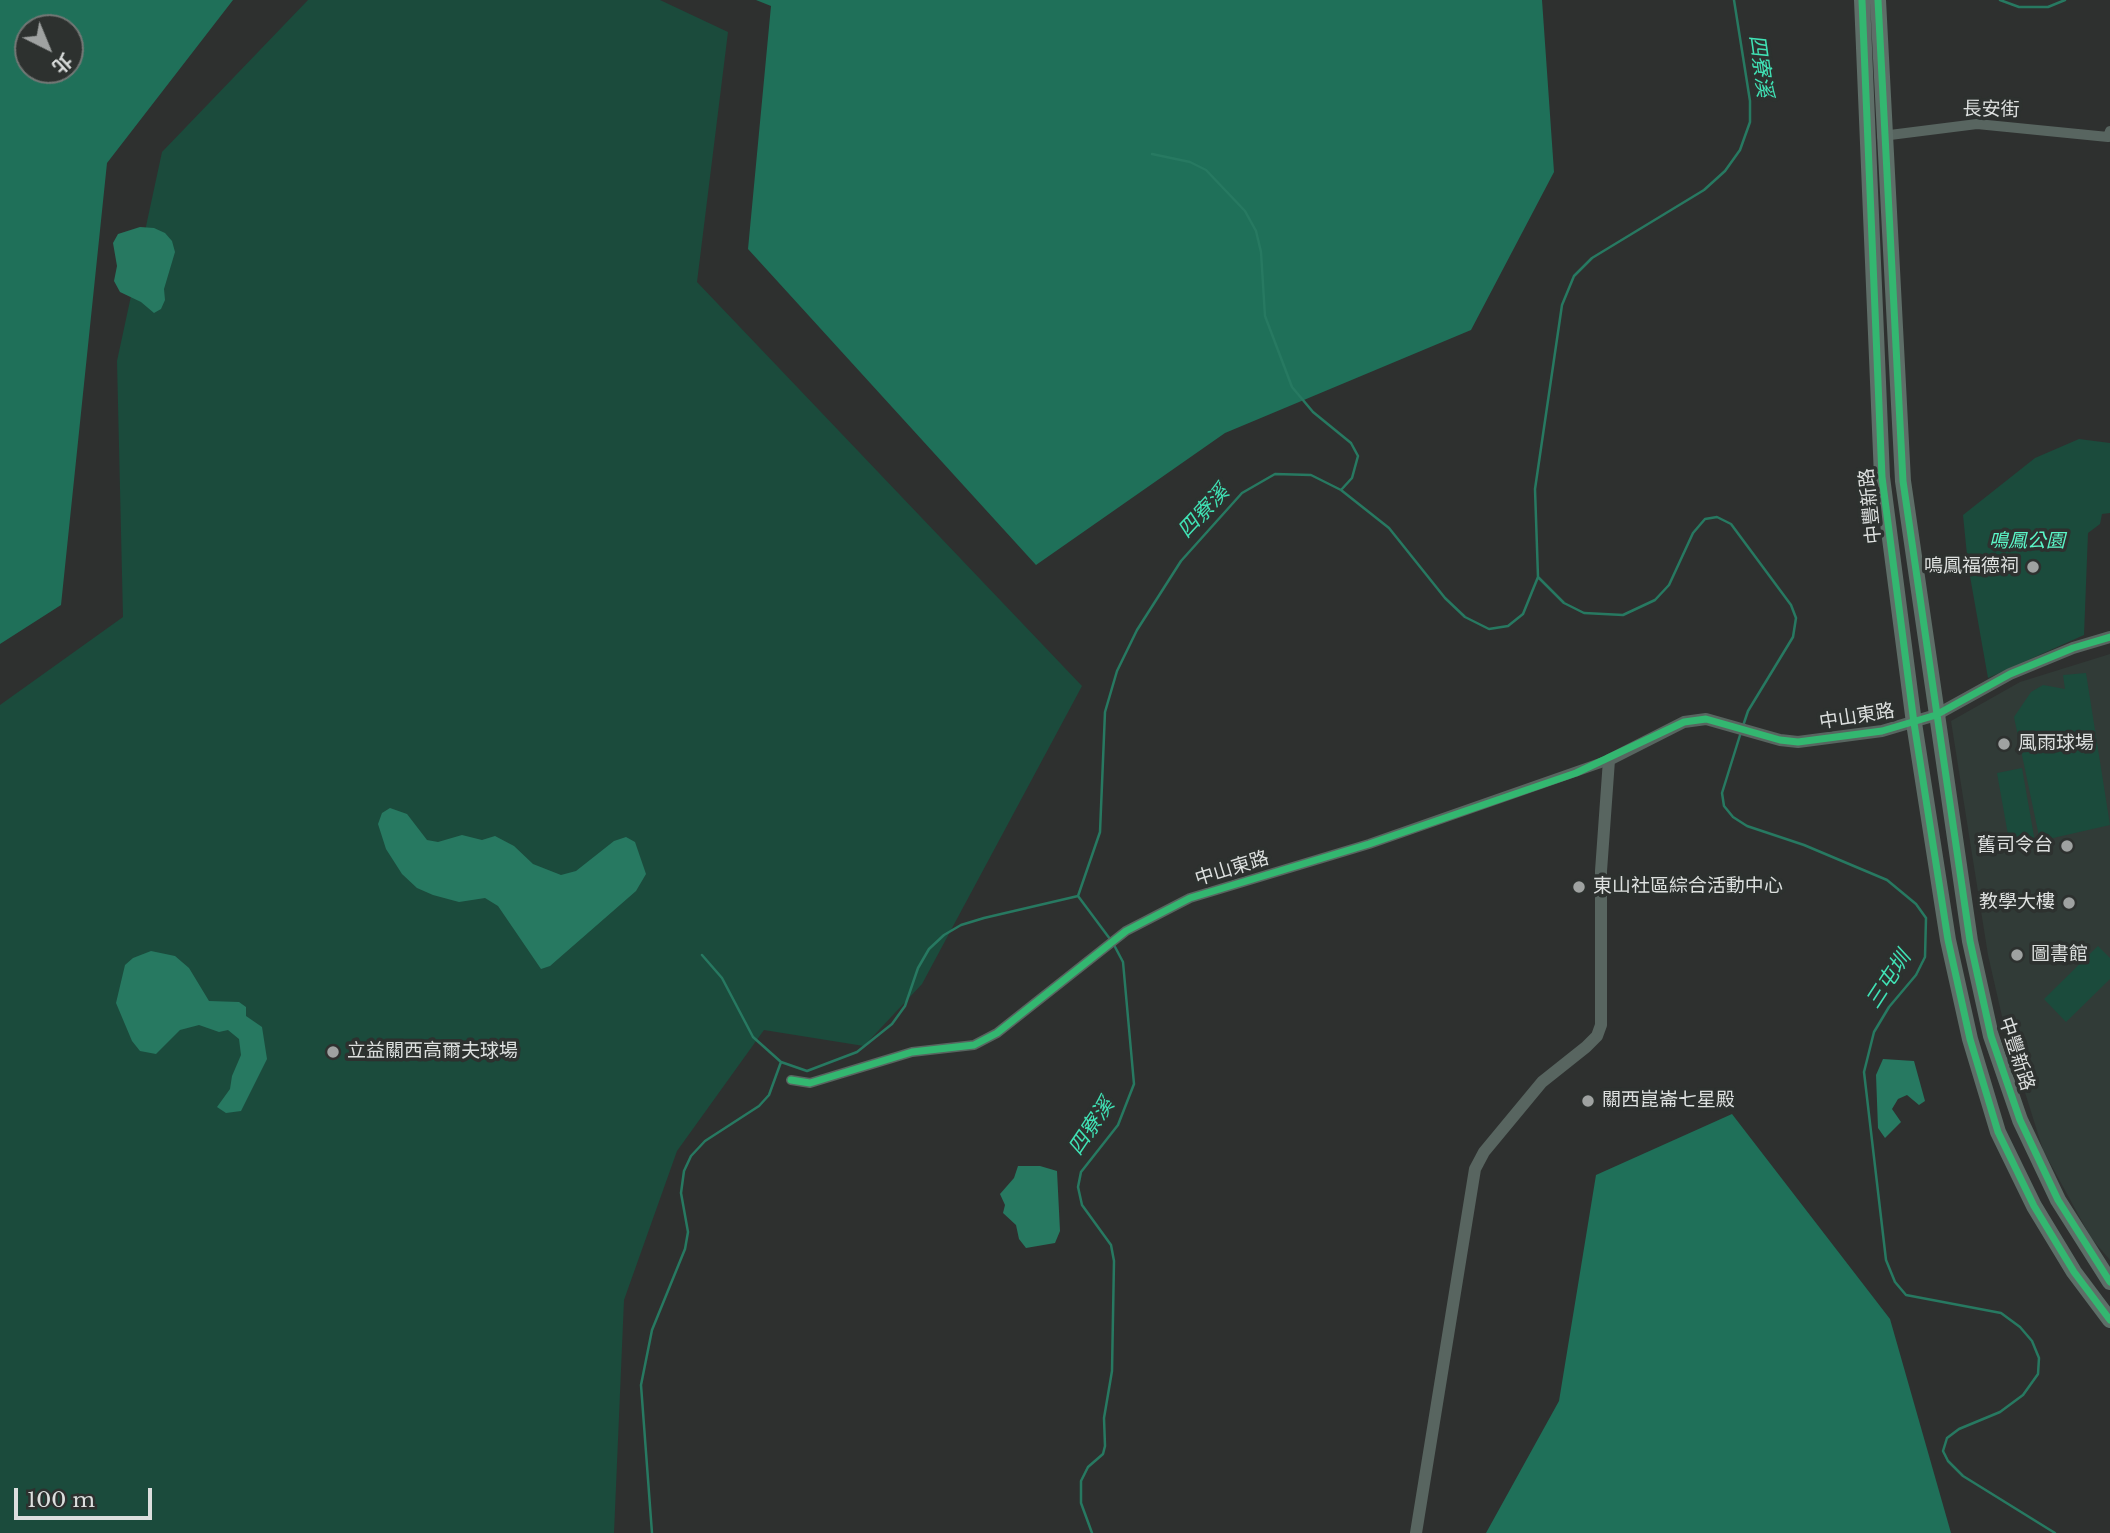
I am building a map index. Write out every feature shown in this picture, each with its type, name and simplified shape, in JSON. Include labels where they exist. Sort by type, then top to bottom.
[{"type":"main road","points":[[1862,0],[1871,22]]},
{"type":"main road","points":[[1871,22],[1878,0]]},
{"type":"main road","name":"中豐新路","points":[[1871,22],[1886,136],[1903,481],[1970,941],[1991,1036],[2020,1119],[2058,1199],[2110,1282]]},
{"type":"main road","name":"中豐新路","points":[[1871,22],[1867,138],[1882,477],[1914,723],[1948,940],[1970,1039],[1998,1132],[2041,1217],[2074,1272],[2110,1320]]},
{"type":"street","name":"長安街","points":[[1867,138],[1977,124],[2108,136],[2110,131]]},
{"type":"street","name":"中山東路","points":[[791,1080],[810,1083],[912,1052],[974,1045],[997,1033],[1126,931],[1190,898],[1369,844],[1609,760],[1684,722],[1706,719],[1759,735],[1798,742],[1882,731],[1936,715],[2010,674],[2073,648],[2110,637]]},
{"type":"street","points":[[1416,1533],[1475,1169],[1484,1152],[1542,1082],[1586,1047],[1597,1036],[1601,1025],[1601,871],[1609,760]]},
{"type":"shaded area","points":[[0,0],[233,0],[107,163],[61,605],[0,644]]},
{"type":"shaded area","points":[[756,0],[1542,0],[1554,172],[1471,330],[1225,433],[1036,565],[748,249],[771,6]]},
{"type":"shaded area","points":[[140,227],[154,228],[165,233],[172,241],[175,252],[164,289],[165,300],[161,309],[154,313],[141,302],[120,292],[114,281],[117,266],[113,243],[118,234]]},
{"type":"shaded area","points":[[2110,654],[2110,1260],[2091,1238],[2043,1150],[2004,1025],[1988,955],[1951,721],[2020,682]]},
{"type":"shaded area","points":[[390,808],[407,814],[427,840],[438,842],[462,835],[482,840],[495,836],[514,846],[533,864],[561,875],[576,871],[614,841],[626,837],[635,842],[646,874],[636,891],[550,966],[541,969],[498,906],[485,898],[459,902],[433,895],[417,888],[402,874],[386,849],[378,824],[382,813]]},
{"type":"shaded area","points":[[151,951],[175,956],[189,968],[209,1001],[239,1002],[246,1007],[246,1016],[262,1027],[267,1059],[241,1111],[226,1113],[217,1107],[230,1089],[241,1055],[239,1039],[228,1030],[219,1032],[199,1025],[180,1030],[156,1054],[140,1051],[132,1041],[116,1003],[125,965],[133,958]]},
{"type":"shaded area","points":[[1883,1059],[1914,1061],[1925,1101],[1919,1105],[1907,1095],[1898,1099],[1892,1109],[1901,1122],[1885,1138],[1878,1128],[1876,1075]]},
{"type":"shaded area","points":[[1732,1114],[1890,1319],[1951,1533],[1486,1533],[1559,1401],[1596,1175]]},
{"type":"shaded area","points":[[1018,1166],[1040,1166],[1057,1171],[1060,1231],[1055,1243],[1026,1248],[1019,1239],[1016,1225],[1003,1213],[1005,1205],[1000,1194],[1014,1178]]},
{"type":"green space","name":"立益關西高爾夫球場","points":[[308,0],[660,0],[728,32],[697,282],[1082,686],[922,984],[864,1046],[764,1030],[677,1151],[624,1300],[614,1533],[0,1533],[0,705],[123,617],[117,361],[162,152]]},
{"type":"green space","name":"鳴鳳公園","points":[[2079,439],[2110,443],[2110,513],[2102,514],[2100,524],[2088,533],[2084,635],[1988,678],[1968,565],[1963,515],[2035,458]]},
{"type":"green space","points":[[2086,673],[2110,825],[2040,841],[2014,717],[2031,692],[2043,685],[2065,689],[2063,675]]},
{"type":"green space","points":[[2022,768],[2035,842],[2010,846],[1997,773]]},
{"type":"green space","points":[[2098,946],[2110,958],[2110,979],[2066,1022],[2044,999]]},
{"type":"waterway","name":"四寮溪","points":[[1110,939],[1078,896],[1100,832],[1105,712],[1117,671],[1137,630],[1181,561],[1242,493],[1275,474],[1311,475],[1341,490],[1389,528],[1445,598],[1465,617],[1489,629],[1508,626],[1523,614],[1538,577],[1535,489],[1562,305],[1574,276],[1592,258],[1704,190],[1725,171],[1740,150],[1750,122],[1750,101],[1734,0]]},
{"type":"waterway","name":"四寮溪","points":[[2000,0],[2019,7],[2048,7],[2065,0]]},
{"type":"waterway","points":[[1152,154],[1190,162],[1206,170],[1245,211],[1256,231],[1261,252],[1265,316],[1292,387],[1313,412],[1351,443],[1358,456],[1352,478],[1341,490]]},
{"type":"waterway","name":"三屯圳","points":[[1538,577],[1564,603],[1584,613],[1623,615],[1655,600],[1669,585],[1693,533],[1705,519],[1717,517],[1731,524],[1791,605],[1796,618],[1793,637],[1748,711],[1743,726]]},
{"type":"waterway","name":"三屯圳","points":[[1741,732],[1722,793],[1724,806],[1733,817],[1747,826],[1804,845],[1887,880],[1916,904],[1926,918],[1925,957],[1916,975],[1889,1007],[1874,1032],[1864,1072],[1886,1260],[1895,1282],[1906,1295],[2001,1313],[2020,1327],[2032,1341],[2039,1358],[2038,1374],[2023,1395],[2000,1412],[1959,1429],[1947,1438],[1943,1451],[1948,1461],[1963,1476],[2055,1533]]},
{"type":"waterway","points":[[702,955],[722,978],[753,1037],[781,1062],[807,1071],[857,1052],[892,1024],[905,1006],[918,968],[929,949],[944,935],[961,925],[984,918],[1078,896]]},
{"type":"waterway","name":"四寮溪","points":[[1092,1533],[1081,1503],[1081,1481],[1088,1467],[1103,1454],[1105,1446],[1104,1418],[1112,1371],[1114,1261],[1111,1245],[1082,1205],[1078,1187],[1081,1172],[1118,1125],[1134,1084],[1123,962],[1114,945]]},
{"type":"waterway","points":[[652,1533],[641,1385],[652,1330],[685,1249],[688,1232],[681,1193],[684,1171],[691,1156],[705,1141],[759,1106],[769,1095],[781,1062]]},
{"type":"cycle path","points":[[1862,0],[1882,477],[1914,723],[1948,940],[1970,1039],[1998,1132],[2034,1206],[2074,1272],[2110,1320]]},
{"type":"cycle path","points":[[1878,0],[1903,481],[1970,941],[1991,1036],[2020,1120],[2058,1200],[2110,1282]]},
{"type":"cycle path","points":[[791,1080],[810,1083],[912,1052],[974,1045],[997,1033],[1126,931],[1190,898],[1369,844],[1576,773],[1684,722],[1706,719],[1780,740],[1798,742],[1882,731],[1936,715],[2010,674],[2073,648],[2110,637]]},
{"type":"place","name":"鳴鳳福德祠","points":[[2033,567]]},
{"type":"place","name":"風雨球場","points":[[2004,744]]},
{"type":"place","name":"舊司令台","points":[[2067,846]]},
{"type":"place","name":"東山社區綜合活動中心","points":[[1579,887]]},
{"type":"place","name":"教學大樓","points":[[2069,903]]},
{"type":"place","name":"圖書館","points":[[2017,955]]},
{"type":"place","name":"立益關西高爾夫球場","points":[[333,1052]]},
{"type":"place","name":"關西崑崙七星殿","points":[[1588,1101]]}]
